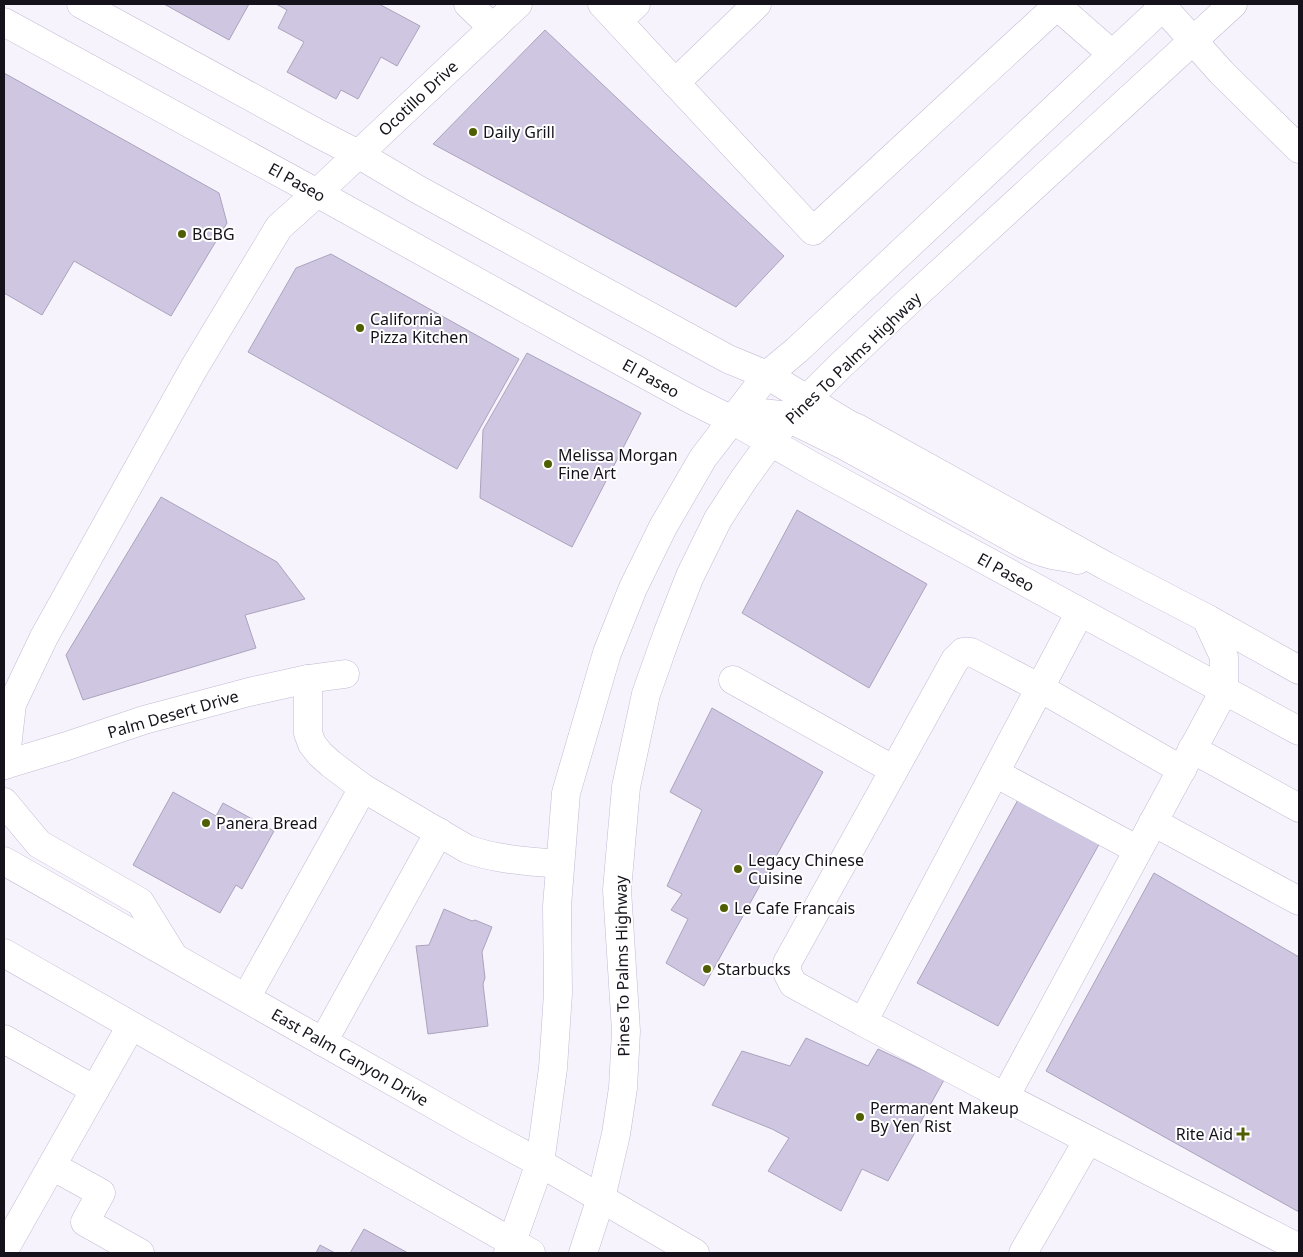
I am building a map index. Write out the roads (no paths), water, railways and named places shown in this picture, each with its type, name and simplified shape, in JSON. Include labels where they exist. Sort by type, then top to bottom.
[{"type":"street","points":[[81,4],[310,130],[358,154],[407,183],[720,355],[767,375],[848,424],[1299,670]]},
{"type":"street","points":[[468,4],[493,28]]},
{"type":"street","name":"Ocotillo Drive","points":[[4,765],[12,704],[44,637],[189,377],[279,226],[317,193],[518,4]]},
{"type":"street","points":[[675,83],[757,4]]},
{"type":"street","name":"Pines To Palms Highway","points":[[583,1253],[601,1198],[616,1134],[623,1088],[626,1031],[618,890],[626,787],[646,694],[690,576],[718,519],[744,478],[788,418],[839,367],[1233,4]]},
{"type":"street","points":[[619,9],[675,83],[813,231],[1058,5],[1112,54]]},
{"type":"street","points":[[4,953],[517,1250],[540,1163],[552,1068],[558,993],[557,906],[566,793],[607,653],[633,588],[663,527],[703,458],[767,375],[797,350],[1164,5],[1221,72],[1299,149]]},
{"type":"street","name":"El Paseo","points":[[4,22],[692,400],[733,418],[771,442],[1299,731]]},
{"type":"street","points":[[733,418],[752,412],[781,415],[845,446],[1037,551],[1050,555],[1069,557],[1124,576]]},
{"type":"street","points":[[863,1022],[1080,612]]},
{"type":"street","points":[[1005,1098],[1187,759],[1230,694],[1224,657],[1206,618]]},
{"type":"street","points":[[1297,1253],[1299,1248],[1005,1098],[793,984],[787,972],[787,963],[955,660],[963,652],[971,652],[1040,688],[1187,759],[1299,808]]},
{"type":"street","name":"Palm Desert Drive","points":[[4,765],[144,720],[250,692],[308,679],[345,674]]},
{"type":"street","points":[[308,679],[308,733],[312,744],[331,764],[363,788],[467,849],[483,855],[500,858],[560,864]]},
{"type":"street","points":[[733,680],[894,770]]},
{"type":"street","points":[[1230,694],[1253,697],[1265,701],[1299,718]]},
{"type":"street","points":[[995,773],[1138,850]]},
{"type":"street","points":[[246,998],[363,788]]},
{"type":"street","points":[[4,802],[39,844],[140,902],[174,958]]},
{"type":"street","points":[[1153,822],[1299,902]]},
{"type":"street","points":[[323,1042],[439,832]]},
{"type":"street","name":"East Palm Canyon Drive","points":[[4,861],[540,1163],[695,1253]]},
{"type":"street","points":[[4,1250],[131,1026]]},
{"type":"street","points":[[4,1039],[95,1090]]},
{"type":"street","points":[[1023,1253],[1088,1140]]},
{"type":"street","points":[[52,1166],[101,1193],[84,1222],[140,1253]]},
{"type":"place","name":"Daily Grill","points":[[473,132]]},
{"type":"place","name":"BCBG","points":[[182,234]]},
{"type":"place","name":"California Pizza Kitchen","points":[[360,328]]},
{"type":"place","name":"Melissa Morgan Fine Art","points":[[548,464]]},
{"type":"place","name":"Panera Bread","points":[[206,823]]},
{"type":"place","name":"Legacy Chinese Cuisine","points":[[738,869]]},
{"type":"place","name":"Le Cafe Francais","points":[[724,908]]},
{"type":"place","name":"Starbucks","points":[[707,969]]},
{"type":"place","name":"Permanent Makeup By Yen Rist","points":[[860,1117]]},
{"type":"place","name":"Rite Aid","points":[[1243,1134]]}]
